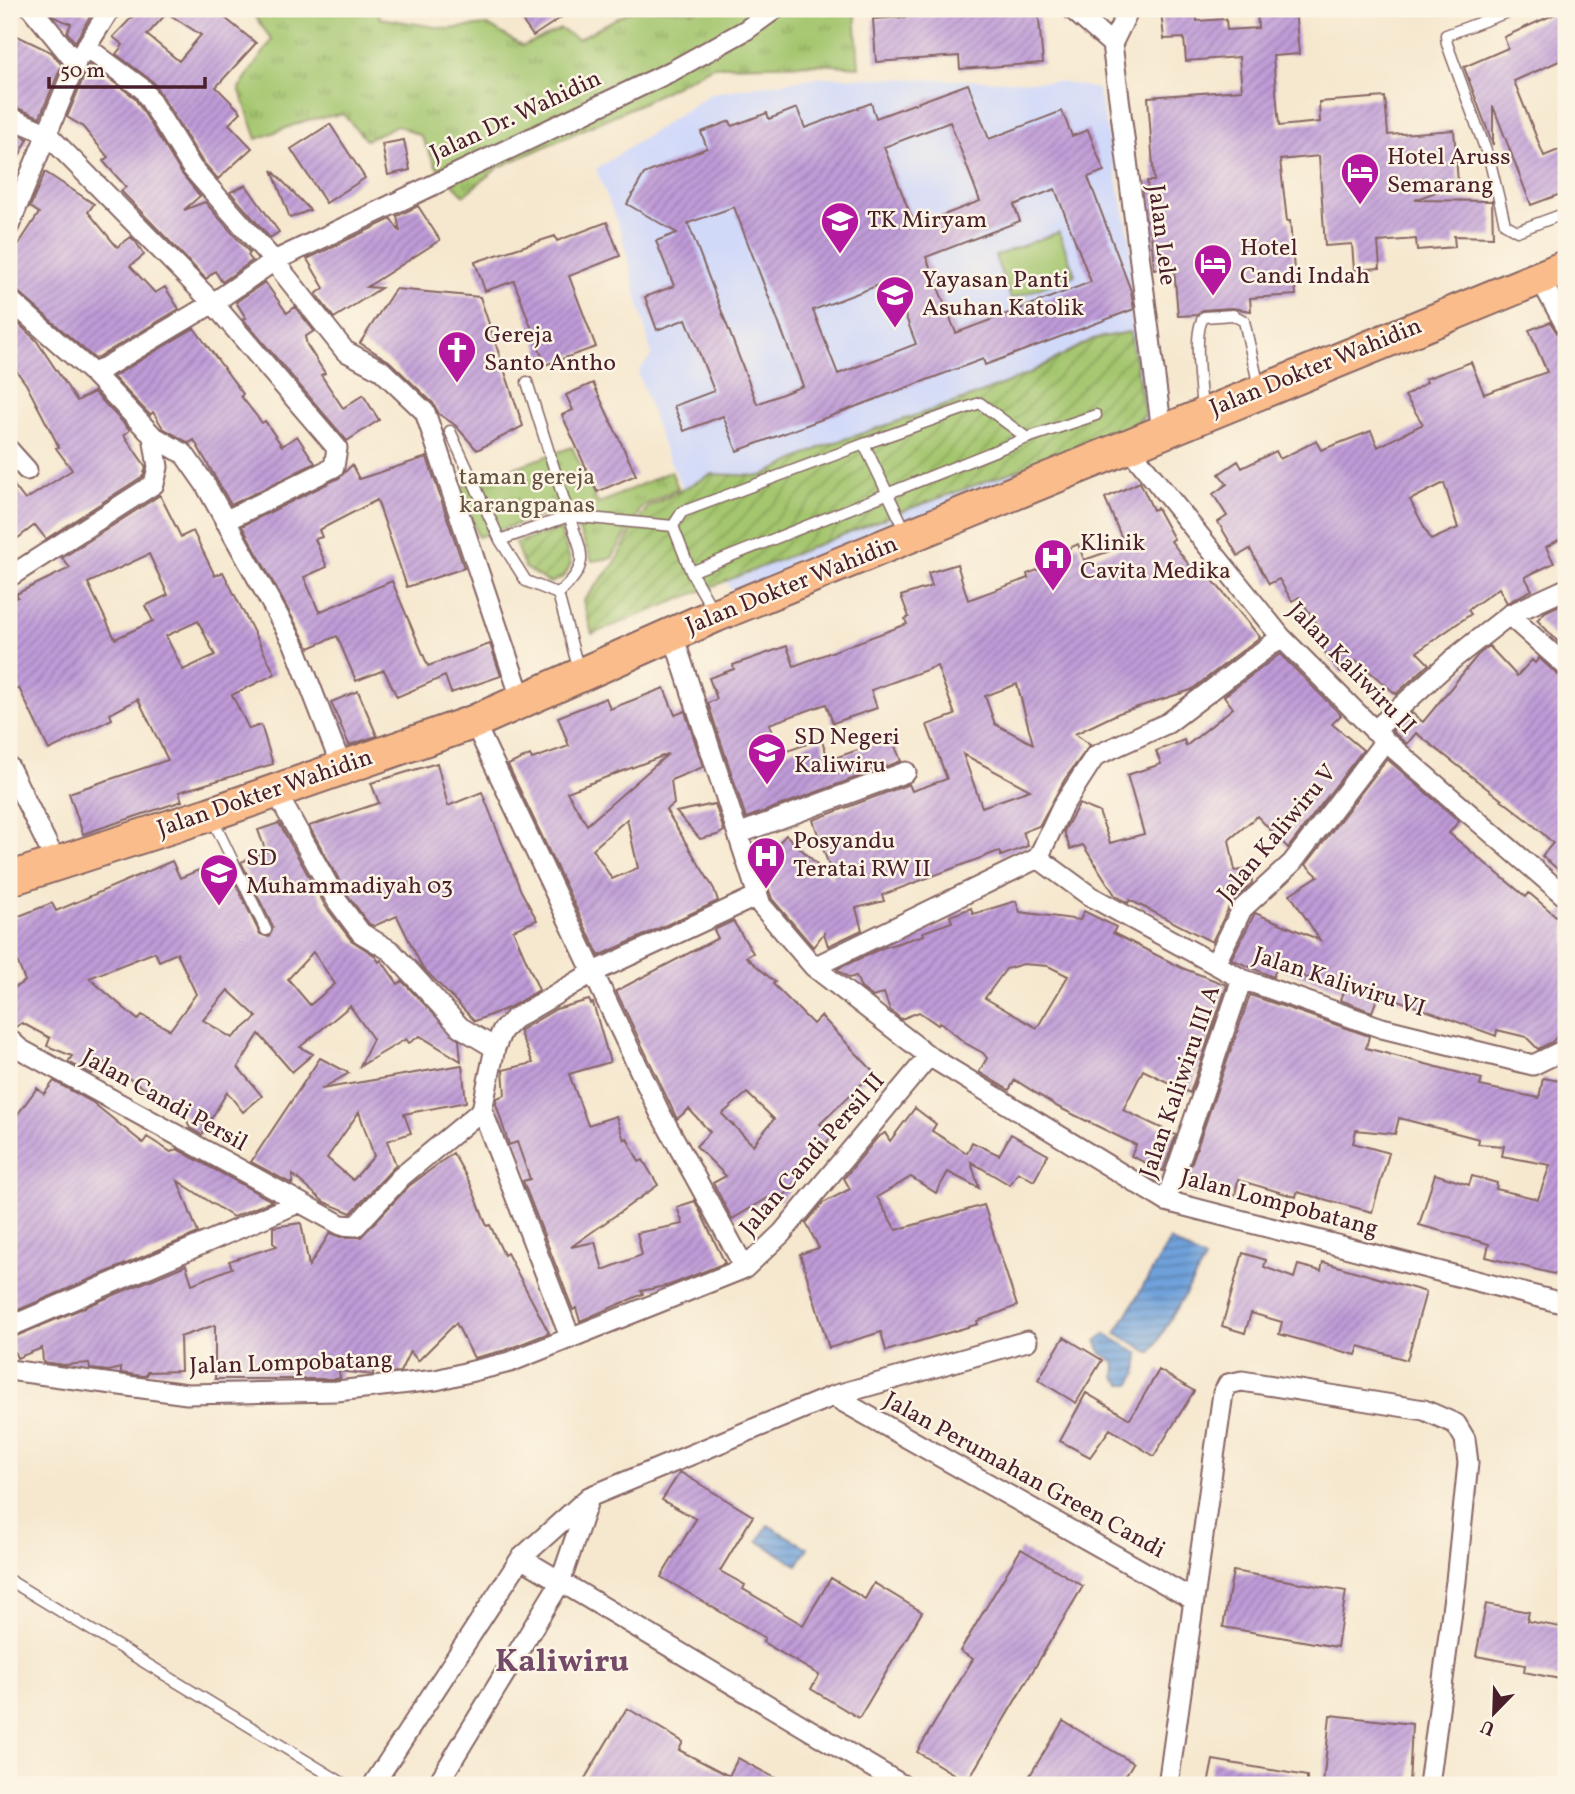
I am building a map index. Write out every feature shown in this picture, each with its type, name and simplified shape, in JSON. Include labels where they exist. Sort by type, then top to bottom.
[{"type":"highway","name":"Jalan Dokter Wahidin","points":[[9,879],[210,814],[474,722],[581,677],[716,615],[909,538],[1202,414],[1553,273]]},
{"type":"street","points":[[32,9],[81,55],[143,89],[192,168],[274,261],[345,351],[381,369],[425,412],[522,701]]},
{"type":"street","points":[[9,226],[81,55],[110,9]]},
{"type":"street","name":"Jalan Dr. Wahidin","points":[[94,374],[213,303],[274,261],[673,71],[746,30],[775,9]]},
{"type":"street","points":[[1072,9],[1112,44],[1129,9]]},
{"type":"street","name":"Jalan Lele","points":[[1112,44],[1161,432]]},
{"type":"street","points":[[9,117],[46,133],[213,303],[337,448],[334,467],[225,521]]},
{"type":"street","points":[[1553,273],[1566,326]]},
{"type":"street","points":[[9,299],[94,374],[153,436],[184,453],[294,644],[342,768]]},
{"type":"street","points":[[9,576],[154,484],[158,467],[153,436]]},
{"type":"street","name":"Jalan Kaliwiru II","points":[[1129,447],[1281,636],[1380,736],[1566,897]]},
{"type":"street","points":[[9,450],[27,470]]},
{"type":"street","name":"Jalan Kaliwiru V","points":[[1216,962],[1242,909],[1292,863],[1380,736],[1453,659],[1509,615],[1566,589]]},
{"type":"street","points":[[1509,615],[1566,666]]},
{"type":"street","name":"Jalan Lompobatang","points":[[673,635],[757,896],[767,913],[814,967],[929,1056],[1166,1201],[1566,1304]]},
{"type":"street","points":[[814,967],[1038,858],[1062,807],[1096,756],[1168,723],[1281,636]]},
{"type":"street","points":[[474,722],[660,1113],[745,1268]]},
{"type":"street","points":[[9,767],[57,862]]},
{"type":"street","points":[[738,834],[905,772]]},
{"type":"street","points":[[275,792],[337,901],[362,933],[391,951],[460,1027],[495,1048]]},
{"type":"street","name":"Jalan Kaliwiru VI","points":[[1038,858],[1090,896],[1173,944],[1216,962],[1242,979],[1382,1028],[1533,1065],[1566,1049]]},
{"type":"street","points":[[570,1337],[482,1110],[495,1048],[502,1031],[514,1020],[592,973],[757,896]]},
{"type":"street","name":"Jalan Kaliwiru III A","points":[[1166,1201],[1242,979]]},
{"type":"street","name":"Jalan Candi Persil","points":[[9,1039],[20,1049],[341,1226],[356,1226],[401,1177],[482,1110]]},
{"type":"street","name":"Jalan Candi Persil II","points":[[570,1337],[745,1268],[782,1233],[929,1056]]},
{"type":"street","points":[[9,1327],[298,1203]]},
{"type":"street","name":"Jalan Lompobatang","points":[[9,1370],[187,1394],[337,1391],[436,1380],[510,1362],[570,1337]]},
{"type":"street","name":"Jalan Perumahan Green Candi","points":[[373,1785],[521,1558],[589,1497],[833,1396],[1027,1341]]},
{"type":"street","name":"Jalan Perumahan Green Candi","points":[[1168,1785],[1223,1393],[1228,1384],[1250,1382],[1424,1410],[1456,1424],[1465,1439],[1468,1463],[1456,1581],[1429,1785]]},
{"type":"street","name":"Jalan Perumahan Green Candi","points":[[833,1396],[1192,1599]]},
{"type":"street","points":[[437,1785],[560,1583],[589,1497]]},
{"type":"street","points":[[521,1558],[902,1785]]},
{"type":"lane","points":[[449,9],[489,9]]},
{"type":"lane","points":[[1516,9],[1446,35],[1447,44],[1490,162],[1505,224],[1517,231],[1566,213]]},
{"type":"lane","points":[[1202,414],[1198,341],[1199,323],[1203,317],[1233,315],[1244,321],[1260,391]]},
{"type":"lane","points":[[527,382],[583,559],[575,579],[558,594]]},
{"type":"lane","points":[[673,526],[682,512],[980,403],[1027,438]]},
{"type":"lane","points":[[691,572],[1027,438],[1096,415]]},
{"type":"lane","points":[[450,431],[500,540],[526,581],[558,594]]},
{"type":"lane","points":[[864,444],[909,538]]},
{"type":"lane","points":[[500,540],[569,516],[673,526]]},
{"type":"lane","points":[[673,526],[691,572],[716,615]]},
{"type":"lane","points":[[558,594],[581,677]]},
{"type":"lane","points":[[210,814],[266,930]]},
{"type":"lane","points":[[9,1580],[346,1785]]},
{"type":"shaded area","name":"Yayasan Panti Asuhan Katolik","points":[[821,77],[1062,82],[1098,89],[1143,302],[1159,426],[733,595],[664,448],[638,372],[652,355],[621,232],[596,169],[712,93]]},
{"type":"green space","points":[[243,9],[380,9],[379,18],[448,29],[488,25],[523,46],[560,29],[578,39],[634,9],[686,9],[692,12],[700,9],[887,9],[855,13],[859,67],[820,64],[713,66],[644,102],[499,167],[464,195],[436,166],[421,136],[397,125],[366,140],[343,114],[307,120],[257,139],[239,88],[272,40],[253,14]]},
{"type":"green space","points":[[1059,232],[1075,275],[1011,299],[995,256]]},
{"type":"green space","points":[[1130,332],[1145,415],[1134,428],[903,511],[592,634],[583,601],[615,563],[632,529],[648,507],[712,474],[762,476],[824,446],[971,397],[1028,374],[1093,339]]},
{"type":"green space","name":"taman gereja karangpanas","points":[[572,447],[598,504],[671,471],[678,488],[642,507],[612,558],[592,561],[569,507],[478,537],[461,487]]},
{"type":"green space","points":[[560,529],[571,563],[565,576],[550,583],[525,568],[515,543]]},
{"type":"water","points":[[1170,1240],[1205,1260],[1151,1353],[1116,1333]]},
{"type":"water","points":[[1105,1334],[1139,1353],[1137,1374],[1131,1384],[1122,1384],[1115,1377],[1116,1364],[1102,1354],[1096,1341]]},
{"type":"water","points":[[768,1525],[808,1548],[797,1565],[758,1541]]},
{"type":"building","points":[[48,9],[77,9],[91,15],[75,42],[67,32],[71,24],[54,17]]},
{"type":"building","points":[[140,9],[214,9],[256,43],[216,87],[241,112],[229,124],[252,148],[218,179],[202,161],[153,82],[116,54],[123,45],[113,37]],"holes":[[[167,13],[201,35],[179,61],[147,35]]]},
{"type":"building","points":[[536,9],[574,9],[533,36],[521,19]]},
{"type":"building","points":[[1038,9],[1043,63],[960,69],[959,56],[876,62],[873,19]]},
{"type":"building","points":[[1196,9],[1197,21],[1226,19],[1227,30],[1258,28],[1257,9],[1295,9],[1299,54],[1273,56],[1279,126],[1320,122],[1319,102],[1385,97],[1388,135],[1454,130],[1458,183],[1415,200],[1492,201],[1493,237],[1454,236],[1455,247],[1417,250],[1416,239],[1378,242],[1380,268],[1354,270],[1352,244],[1325,246],[1319,156],[1280,160],[1287,221],[1290,221],[1296,295],[1250,298],[1251,311],[1232,308],[1203,310],[1197,315],[1178,316],[1174,267],[1154,269],[1147,181],[1154,181],[1148,97],[1242,90],[1239,57],[1186,61],[1184,38],[1164,39],[1161,11]]},
{"type":"building","points":[[1566,9],[1566,58],[1514,81],[1544,156],[1566,147],[1566,192],[1531,205],[1493,106],[1493,145],[1464,67],[1508,48],[1504,37]]},
{"type":"building","points":[[9,32],[51,52],[62,65],[40,117],[9,105]]},
{"type":"building","points":[[89,64],[134,97],[182,174],[200,196],[184,210],[205,202],[250,253],[248,255],[252,261],[222,282],[215,271],[206,279],[121,191],[126,187],[103,161],[108,157],[82,126],[67,117]]},
{"type":"building","points":[[968,84],[989,139],[1062,111],[1072,136],[1088,130],[1104,171],[1088,177],[1131,291],[1134,309],[985,365],[983,359],[737,451],[723,416],[684,431],[674,406],[714,391],[686,319],[657,330],[645,297],[674,286],[656,241],[677,233],[627,204],[644,174],[707,148],[701,132],[730,121],[732,126],[767,113],[769,119],[797,108],[805,128],[871,103],[876,118]],"holes":[[[950,122],[980,201],[915,226],[884,147]],[[1055,189],[1091,282],[956,333],[926,257],[1020,221],[1014,205]],[[734,207],[803,386],[757,404],[688,223]],[[892,280],[916,344],[838,374],[813,310]]]},
{"type":"building","points":[[330,124],[365,178],[326,203],[291,149]]},
{"type":"building","points":[[9,130],[28,139],[9,175]]},
{"type":"building","points":[[404,140],[410,170],[388,175],[382,144]]},
{"type":"building","points":[[272,170],[310,210],[290,218]]},
{"type":"building","points":[[45,172],[94,204],[88,212],[117,247],[131,237],[136,242],[144,255],[130,266],[155,293],[165,287],[179,309],[95,359],[9,284],[9,259],[39,213],[30,207]]},
{"type":"building","points":[[246,185],[279,232],[270,238],[230,192]]},
{"type":"building","points":[[418,206],[440,240],[367,287],[381,288],[334,318],[316,294],[324,288],[307,259],[391,219],[400,232],[397,216]]},
{"type":"building","points":[[607,222],[620,256],[569,276],[596,347],[545,365],[514,281],[485,291],[475,262],[555,236],[557,241]]},
{"type":"building","points":[[265,282],[287,313],[295,307],[314,331],[305,337],[307,345],[325,373],[321,375],[343,408],[363,395],[379,420],[347,441],[243,319],[246,318],[236,302]]},
{"type":"building","name":"Gereja Santo Antho","points":[[395,289],[480,297],[523,426],[477,450],[389,361],[360,343]]},
{"type":"building","points":[[9,315],[36,340],[77,401],[94,392],[130,430],[124,435],[146,467],[143,476],[46,539],[35,525],[9,545],[9,479],[25,500],[72,470],[56,448],[59,447],[26,384],[9,361]]},
{"type":"building","points":[[1550,322],[1559,336],[1566,338],[1566,536],[1546,547],[1554,563],[1525,577],[1532,590],[1507,603],[1499,588],[1468,610],[1471,614],[1417,652],[1429,664],[1396,694],[1357,661],[1341,673],[1315,639],[1323,633],[1299,597],[1292,601],[1279,579],[1269,584],[1250,549],[1238,556],[1218,522],[1227,516],[1213,494],[1227,484],[1219,474],[1238,461],[1242,468],[1276,451],[1280,459],[1316,441],[1321,450],[1371,431],[1378,447],[1423,424],[1405,396],[1427,382],[1425,379],[1471,362],[1484,394],[1547,372],[1529,330]],"holes":[[[1444,483],[1458,528],[1431,540],[1410,500]]]},
{"type":"building","points":[[194,328],[243,394],[241,396],[262,423],[265,421],[282,446],[297,436],[315,463],[231,505],[194,440],[189,443],[163,428],[153,412],[150,415],[113,377]]},
{"type":"building","points":[[593,383],[636,475],[597,492],[562,415],[573,410],[566,395]]},
{"type":"building","points":[[427,457],[464,568],[407,587],[377,500],[319,530],[322,537],[315,539],[327,567],[304,577],[319,612],[392,581],[428,666],[490,644],[501,676],[451,693],[445,676],[397,697],[384,670],[356,681],[337,636],[309,648],[242,526],[339,478],[352,465],[359,479]]},
{"type":"building","points":[[1140,482],[1153,510],[1157,508],[1174,539],[1171,541],[1199,578],[1206,572],[1260,637],[1191,690],[1119,713],[1075,734],[1090,745],[1065,779],[1039,826],[1023,832],[1028,846],[1001,856],[999,851],[882,895],[884,901],[856,908],[862,930],[828,946],[824,933],[813,947],[772,899],[766,881],[770,877],[760,863],[786,835],[834,880],[813,820],[909,784],[912,791],[947,779],[927,725],[955,715],[937,666],[871,690],[877,708],[833,723],[826,704],[769,724],[779,754],[821,739],[829,760],[892,738],[901,761],[746,818],[708,703],[717,699],[709,678],[734,669],[733,665],[787,646],[794,666],[907,624],[905,619],[909,617],[901,596],[932,586],[928,573],[957,564],[968,600],[1028,578],[1027,574],[1066,559],[1063,551],[1078,544],[1084,560],[1125,546],[1105,498]],"holes":[[[1017,684],[1033,744],[995,724],[985,696]],[[963,754],[1030,790],[982,807]]]},
{"type":"building","points":[[160,495],[181,537],[193,531],[215,576],[223,572],[275,674],[232,695],[249,729],[261,725],[273,764],[179,792],[182,801],[83,834],[69,793],[168,760],[138,699],[110,714],[112,719],[49,750],[19,688],[9,693],[9,601],[18,597],[16,594],[70,568],[62,558]],"holes":[[[149,554],[168,595],[145,606],[153,621],[115,639],[88,583]],[[198,621],[215,655],[183,670],[166,636]]]},
{"type":"building","points":[[1566,602],[1566,650],[1537,620],[1545,612]]},
{"type":"building","points":[[1489,646],[1517,676],[1532,660],[1535,663],[1539,658],[1558,675],[1566,678],[1566,876],[1542,856],[1553,843],[1530,822],[1416,733],[1407,744],[1392,731],[1412,713],[1423,722],[1477,656]]},
{"type":"building","points":[[1280,654],[1341,715],[1332,724],[1363,750],[1288,848],[1257,816],[1229,840],[1235,871],[1250,869],[1252,883],[1231,903],[1212,942],[1115,895],[1083,845],[1070,849],[1064,831],[1079,804],[1099,812],[1110,843],[1144,834],[1127,775],[1161,764],[1156,751],[1184,740],[1186,746],[1233,708],[1224,696]]},
{"type":"building","points":[[664,688],[675,715],[685,711],[703,767],[671,780],[674,804],[666,810],[714,889],[718,901],[599,956],[508,765],[530,755],[532,759],[569,746],[558,717],[606,698],[610,709]],"holes":[[[668,754],[587,825],[567,792]],[[627,819],[638,868],[612,879],[593,849]]]},
{"type":"building","points":[[358,691],[377,736],[349,745],[331,702]]},
{"type":"building","points":[[1387,759],[1459,821],[1449,833],[1526,897],[1529,893],[1556,916],[1566,909],[1566,1027],[1552,1042],[1538,1049],[1526,1037],[1497,1030],[1496,1036],[1384,995],[1378,996],[1372,1012],[1340,1000],[1343,992],[1324,984],[1277,967],[1273,977],[1231,959],[1255,913],[1320,940],[1290,894],[1318,876],[1306,865]]},
{"type":"building","points":[[437,763],[448,806],[482,792],[521,891],[537,920],[513,930],[539,990],[508,1008],[475,1021],[422,967],[397,916],[374,926],[369,924],[347,894],[309,826],[379,803],[371,783]]},
{"type":"building","points":[[715,804],[724,831],[700,839],[676,812]]},
{"type":"building","points":[[279,823],[326,907],[351,940],[374,955],[379,962],[381,960],[398,984],[402,981],[459,1040],[461,1061],[420,1036],[409,1043],[406,1039],[360,1066],[373,1039],[350,1006],[300,1047],[313,1054],[292,1072],[259,1034],[238,1067],[262,1096],[243,1112],[227,1092],[202,1135],[190,1128],[185,1115],[176,1108],[103,1062],[92,1074],[68,1062],[72,1056],[47,1046],[50,1038],[22,1023],[14,1028],[9,1027],[9,991],[25,981],[9,940],[9,920],[52,903],[56,911],[172,861],[180,878],[218,862],[221,870],[228,868],[260,934],[269,937],[273,927],[241,862],[266,852],[258,830]],"holes":[[[155,952],[159,961],[177,953],[196,994],[170,1030],[142,1015],[138,1020],[89,978]],[[313,952],[335,984],[310,1005],[288,979]],[[228,990],[257,1017],[232,1038],[203,1020]]]},
{"type":"building","points":[[1016,901],[1020,912],[1080,920],[1084,911],[1116,927],[1113,933],[1182,968],[1227,985],[1190,1093],[1143,1070],[1123,1110],[1176,1135],[1163,1171],[1131,1156],[1136,1145],[1058,1107],[1015,1080],[1009,1090],[979,1072],[987,1058],[983,1053],[965,1043],[940,1022],[938,1025],[919,1012],[901,1019],[890,1010],[884,993],[873,997],[861,988],[856,976],[849,978],[837,969],[882,948],[924,935],[923,932],[952,922],[950,916],[971,908],[973,914]],"holes":[[[1023,964],[1048,966],[1068,976],[1037,1028],[985,998],[1006,969]]]},
{"type":"building","points":[[733,921],[753,953],[746,957],[775,982],[773,984],[813,1024],[821,1016],[874,1072],[820,1124],[833,1135],[780,1201],[773,1195],[732,1219],[713,1183],[726,1176],[696,1146],[710,1132],[689,1109],[677,1119],[616,991],[718,938],[714,930]],"holes":[[[747,1093],[774,1119],[753,1145],[722,1114]]]},
{"type":"building","points":[[1250,995],[1369,1036],[1366,1048],[1482,1079],[1480,1086],[1539,1098],[1543,1078],[1566,1082],[1562,1115],[1566,1116],[1566,1277],[1486,1257],[1489,1244],[1419,1225],[1435,1174],[1469,1185],[1472,1176],[1497,1183],[1496,1189],[1538,1199],[1550,1165],[1502,1156],[1504,1146],[1478,1144],[1479,1139],[1399,1118],[1395,1134],[1356,1130],[1353,1143],[1389,1153],[1372,1212],[1297,1192],[1296,1197],[1238,1180],[1235,1195],[1188,1187],[1185,1182]]},
{"type":"building","points":[[589,1000],[593,1003],[610,1062],[569,1074],[588,1125],[616,1116],[624,1140],[627,1138],[639,1162],[643,1160],[658,1185],[571,1247],[595,1242],[603,1270],[642,1255],[637,1233],[683,1224],[677,1207],[695,1201],[725,1263],[670,1285],[641,1291],[643,1294],[580,1321],[576,1308],[573,1310],[523,1181],[530,1179],[517,1142],[509,1145],[496,1104],[497,1098],[505,1095],[503,1070],[533,1063],[519,1031],[556,1009]]},
{"type":"building","points":[[320,1058],[349,1073],[321,1089],[462,1065],[466,1102],[404,1114],[411,1133],[387,1141],[396,1165],[351,1213],[324,1202],[293,1175],[292,1184],[251,1162]],"holes":[[[359,1112],[374,1156],[353,1180],[327,1158]]]},
{"type":"building","points":[[54,1081],[92,1102],[143,1143],[147,1137],[171,1152],[177,1149],[272,1201],[233,1217],[178,1181],[198,1233],[9,1314],[9,1126],[37,1088],[44,1094]]},
{"type":"building","points":[[915,1108],[936,1124],[932,1131],[967,1153],[972,1142],[999,1155],[1011,1134],[1048,1155],[1034,1181],[1018,1172],[1010,1185],[971,1162],[979,1188],[948,1172],[936,1193],[911,1177],[877,1197],[896,1230],[984,1205],[1017,1306],[977,1321],[978,1324],[886,1351],[881,1332],[829,1348],[800,1254],[819,1248],[806,1223],[823,1203],[850,1189],[844,1178],[877,1138],[885,1133],[890,1141]]},
{"type":"building","points":[[453,1153],[470,1183],[487,1226],[490,1225],[504,1255],[507,1253],[549,1333],[506,1350],[474,1358],[456,1323],[418,1361],[410,1351],[400,1372],[389,1373],[374,1365],[373,1375],[339,1371],[340,1378],[336,1379],[215,1379],[215,1325],[180,1337],[181,1371],[147,1372],[147,1375],[143,1376],[121,1373],[121,1368],[109,1371],[90,1369],[89,1363],[64,1365],[43,1362],[42,1348],[17,1358],[9,1339],[186,1265],[192,1284],[232,1268],[229,1261],[277,1246],[273,1243],[273,1227],[301,1223],[309,1266],[330,1233],[340,1237],[361,1237],[409,1186]]},
{"type":"building","points":[[1243,1253],[1266,1260],[1264,1267],[1294,1278],[1298,1265],[1321,1271],[1323,1262],[1426,1292],[1407,1360],[1359,1346],[1356,1355],[1279,1334],[1282,1322],[1251,1313],[1245,1333],[1222,1326]]},
{"type":"building","points":[[1064,1337],[1102,1360],[1076,1403],[1038,1380]]},
{"type":"building","points":[[1159,1370],[1194,1391],[1154,1456],[1110,1429],[1090,1457],[1060,1441],[1086,1393],[1130,1419]]},
{"type":"building","points":[[680,1472],[753,1516],[720,1571],[745,1585],[743,1589],[803,1625],[831,1578],[865,1599],[874,1583],[922,1612],[859,1718],[811,1689],[819,1675],[763,1642],[765,1638],[661,1577],[696,1519],[662,1500]]},
{"type":"building","points":[[1021,1549],[1083,1586],[967,1782],[917,1752],[973,1659],[960,1651]]},
{"type":"building","points":[[1233,1571],[1346,1591],[1337,1647],[1223,1627]]},
{"type":"building","points":[[1486,1604],[1529,1612],[1527,1621],[1566,1628],[1560,1679],[1524,1672],[1525,1665],[1476,1656]]},
{"type":"building","points":[[627,1708],[683,1742],[679,1750],[729,1776],[738,1758],[788,1785],[581,1785]]},
{"type":"building","points":[[1330,1715],[1412,1724],[1409,1785],[1323,1785]]},
{"type":"building","points":[[1063,1721],[1133,1763],[1120,1785],[1024,1785]]},
{"type":"building","points":[[1213,1760],[1307,1776],[1307,1785],[1208,1785]]},
{"type":"place","name":"Hotel Aruss Semarang","points":[[1360,206]]},
{"type":"place","name":"TK Miryam","points":[[840,255]]},
{"type":"place","name":"Hotel Candi Indah","points":[[1213,297]]},
{"type":"place","name":"Yayasan Panti Asuhan Katolik","points":[[895,329]]},
{"type":"place","name":"Gereja Santo Antho","points":[[457,384]]},
{"type":"place","name":"Klinik Cavita Medika","points":[[1053,592]]},
{"type":"place","name":"SD Negeri Kaliwiru","points":[[767,786]]},
{"type":"place","name":"Posyandu Teratai RW II","points":[[766,890]]},
{"type":"place","name":"SD Muhammadiyah 03","points":[[219,907]]},
{"type":"district","name":"Kaliwiru","points":[[562,1663]]}]
